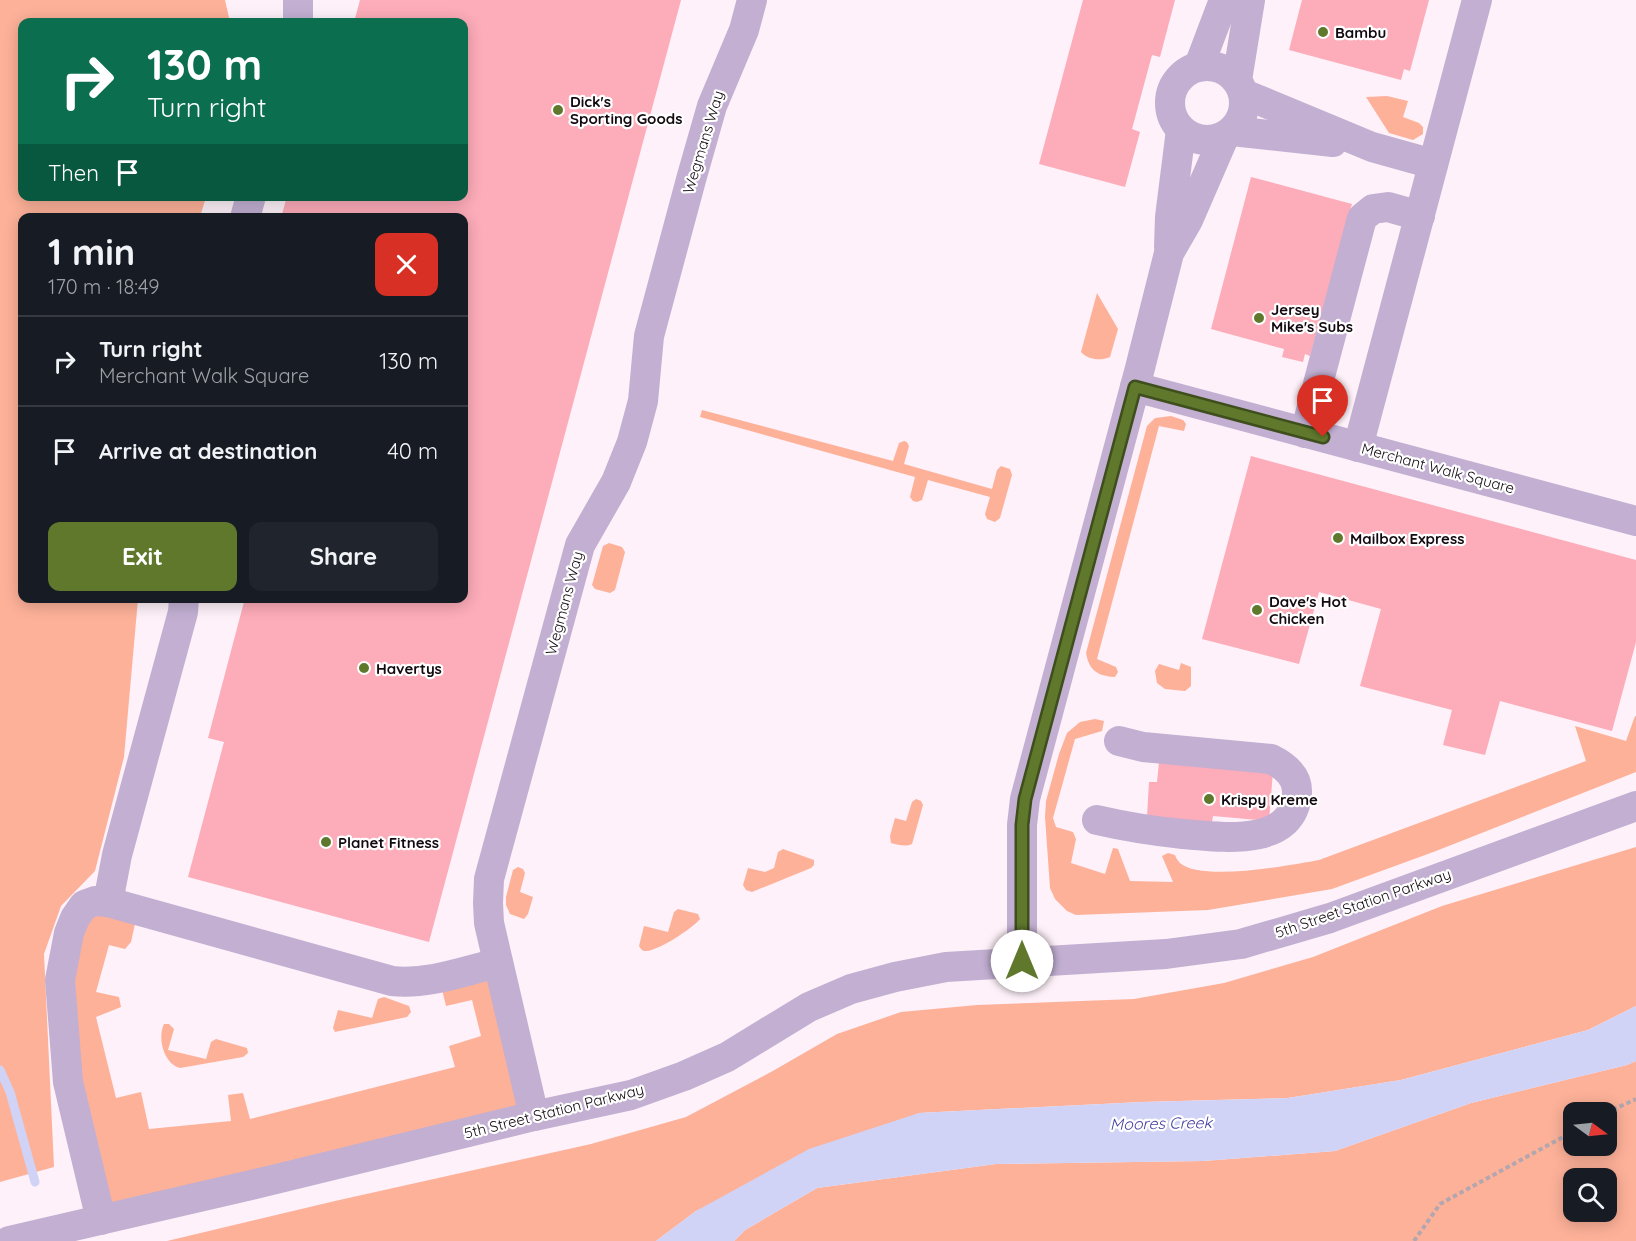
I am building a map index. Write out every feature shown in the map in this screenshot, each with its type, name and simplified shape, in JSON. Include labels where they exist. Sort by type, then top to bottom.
[{"type":"street","points":[[298,0],[298,18]]},
{"type":"street","name":"Wegmans Way","points":[[534,1116],[489,923],[489,879],[580,545],[616,482],[632,442],[643,401],[649,336],[692,176],[712,106],[744,30],[752,0]]},
{"type":"street","points":[[1199,66],[1224,0]]},
{"type":"street","points":[[1169,253],[1188,220],[1228,134],[1239,123],[1243,114],[1245,105],[1240,87],[1250,0]]},
{"type":"street","points":[[1359,447],[1477,0]]},
{"type":"street","points":[[1372,147],[1228,134],[1213,140],[1191,137],[1181,130],[1175,121],[1170,101],[1172,90],[1185,73],[1199,66],[1215,66],[1225,70],[1240,87],[1372,147],[1433,164]]},
{"type":"street","points":[[1022,961],[1022,825],[1025,799],[1169,253],[1170,217],[1181,130]]},
{"type":"street","points":[[1305,432],[1362,218],[1373,209],[1388,207],[1420,216]]},
{"type":"street","name":"Merchant Walk Square","points":[[1135,387],[1636,521]]},
{"type":"street","points":[[108,902],[117,855],[184,603]]},
{"type":"street","points":[[1097,820],[1139,830],[1222,838],[1253,836],[1276,828],[1286,820],[1295,807],[1298,791],[1294,777],[1284,765],[1271,759],[1143,747],[1119,741]]},
{"type":"street","name":"5th Street Station Parkway","points":[[9,1241],[631,1095],[727,1058],[809,1007],[851,989],[895,976],[946,967],[1166,954],[1241,944],[1330,918],[1636,806]]},
{"type":"street","points":[[101,1220],[68,1082],[60,980],[69,933],[84,905],[95,901],[108,902],[392,981],[407,983],[422,981],[498,963]]},
{"type":"path","points":[[1617,1108],[1636,1099]]},
{"type":"path","points":[[1414,1241],[1440,1204],[1563,1137]]},
{"type":"shaded area","points":[[0,0],[225,0],[229,18],[18,18],[18,201],[205,201],[201,213],[18,213],[18,603],[138,603],[124,757],[95,871],[61,906],[44,954],[54,1167],[0,1182]]},
{"type":"shaded area","points":[[1387,96],[1408,101],[1403,117],[1419,123],[1423,127],[1423,134],[1413,140],[1389,133],[1366,97]]},
{"type":"shaded area","points":[[1097,293],[1118,329],[1110,357],[1099,359],[1087,357],[1081,352]]},
{"type":"shaded area","points":[[702,410],[893,461],[899,443],[904,441],[909,446],[904,464],[992,489],[997,470],[1001,466],[1010,469],[1012,475],[1000,518],[995,522],[987,519],[985,514],[990,497],[928,480],[922,500],[913,501],[910,497],[915,477],[700,417]]},
{"type":"shaded area","points":[[1171,416],[1183,420],[1186,424],[1184,431],[1159,426],[1097,659],[1116,667],[1118,672],[1115,677],[1103,675],[1092,668],[1086,653],[1147,426],[1155,418]]},
{"type":"shaded area","points":[[609,543],[622,547],[625,552],[615,590],[610,593],[595,589],[592,585],[603,546]]},
{"type":"shaded area","points":[[1181,663],[1191,667],[1191,686],[1185,691],[1165,689],[1157,683],[1155,671],[1159,664],[1179,670]]},
{"type":"shaded area","points":[[1635,716],[1636,772],[1436,851],[1332,889],[1208,910],[1076,915],[1067,911],[1055,899],[1050,888],[1046,801],[1067,733],[1080,722],[1095,719],[1104,721],[1102,731],[1075,739],[1053,818],[1056,827],[1073,832],[1076,839],[1071,863],[1105,874],[1113,848],[1118,849],[1130,881],[1173,882],[1162,856],[1168,853],[1175,855],[1180,863],[1191,869],[1226,872],[1319,860],[1586,761],[1575,726],[1626,741]]},
{"type":"shaded area","points":[[916,799],[923,805],[912,844],[904,846],[891,843],[890,836],[895,818],[906,821],[912,802]]},
{"type":"shaded area","points":[[1636,847],[1636,1006],[1588,1030],[1401,1080],[1288,1098],[1142,1102],[919,1113],[696,1211],[656,1241],[167,1241],[591,1144],[686,1117],[837,1034],[901,1012],[977,1005],[1134,999],[1224,983],[1313,957],[1442,906]]},
{"type":"shaded area","points":[[783,849],[814,860],[814,865],[752,892],[746,890],[743,885],[748,868],[765,872],[774,868],[778,852]]},
{"type":"shaded area","points":[[518,867],[525,873],[520,892],[533,897],[528,914],[524,919],[510,914],[506,905],[513,870]]},
{"type":"shaded area","points":[[95,901],[138,910],[131,942],[125,949],[109,945],[96,992],[119,997],[121,1007],[96,1017],[116,1098],[141,1092],[149,1129],[231,1121],[228,1095],[243,1093],[250,1119],[455,1067],[449,1046],[481,1036],[472,1000],[446,1006],[439,977],[498,963],[534,1116],[101,1220],[60,980]]},
{"type":"shaded area","points":[[678,909],[698,914],[700,919],[667,943],[651,950],[642,950],[639,946],[644,926],[668,932],[674,912]]},
{"type":"shaded area","points":[[384,997],[409,1006],[411,1012],[407,1017],[335,1032],[333,1028],[338,1010],[372,1018],[378,999]]},
{"type":"shaded area","points":[[164,1024],[169,1024],[174,1029],[168,1050],[206,1059],[211,1042],[216,1039],[247,1048],[248,1053],[243,1057],[180,1068],[174,1066],[163,1050],[161,1036]]},
{"type":"shaded area","points":[[1636,1061],[1636,1241],[734,1241],[745,1230],[817,1188],[996,1164],[1203,1161],[1335,1151],[1471,1103]]},
{"type":"water","name":"Moores Creek","points":[[1636,1006],[1636,1061],[1471,1103],[1335,1151],[1203,1161],[996,1164],[817,1188],[745,1230],[734,1241],[656,1241],[696,1211],[809,1149],[919,1113],[1142,1102],[1288,1098],[1401,1080],[1588,1030]]},
{"type":"building","points":[[360,0],[681,0],[429,942],[188,877],[224,742],[208,738],[244,603],[468,603],[468,213],[282,213],[286,201],[468,201],[468,18],[355,18]]},
{"type":"building","points":[[1083,0],[1175,0],[1160,57],[1152,55],[1132,129],[1140,132],[1125,187],[1039,164]]},
{"type":"building","points":[[1302,0],[1429,0],[1410,71],[1404,69],[1401,80],[1289,50]]},
{"type":"building","points":[[1251,177],[1352,204],[1310,356],[1305,354],[1303,362],[1282,357],[1284,349],[1211,329]]},
{"type":"building","points":[[1251,456],[1636,560],[1636,642],[1612,731],[1500,701],[1485,755],[1443,745],[1452,710],[1360,686],[1381,609],[1319,592],[1299,664],[1202,639]]},
{"type":"building","name":"Krispy Kreme","points":[[1159,762],[1273,771],[1269,821],[1213,816],[1212,822],[1147,817],[1149,782],[1157,782]]},
{"type":"waterway","points":[[0,1070],[10,1092],[35,1182]]},
{"type":"place","name":"Bambu","points":[[1323,32]]},
{"type":"place","name":"Dick's Sporting Goods","points":[[558,110]]},
{"type":"place","name":"Jersey Mike's Subs","points":[[1259,318]]},
{"type":"place","name":"Mailbox Express","points":[[1338,538]]},
{"type":"place","name":"Dave's Hot Chicken","points":[[1257,610]]},
{"type":"place","name":"Havertys","points":[[364,668]]},
{"type":"place","name":"Krispy Kreme","points":[[1209,799]]},
{"type":"place","name":"Planet Fitness","points":[[326,842]]},
{"type":"route","points":[[1022,961],[1022,825],[1025,799],[1135,387],[1323,437]]}]
